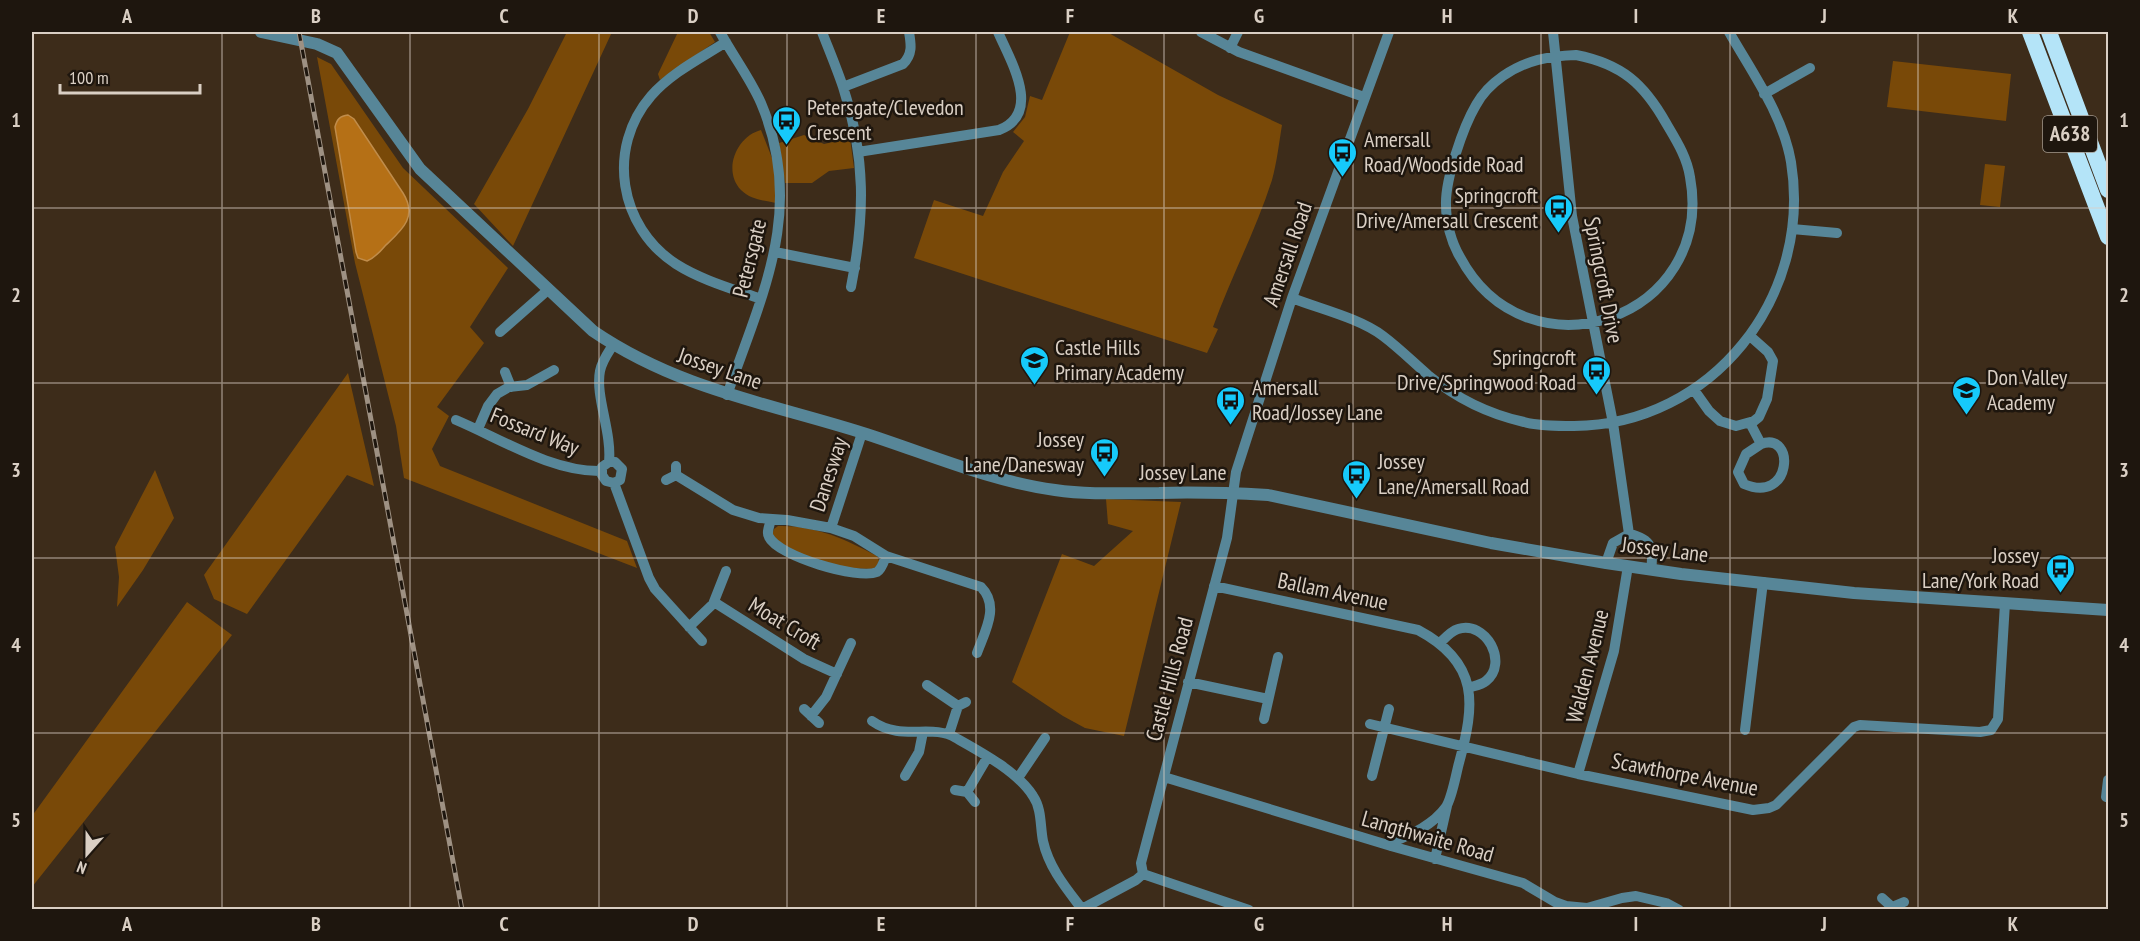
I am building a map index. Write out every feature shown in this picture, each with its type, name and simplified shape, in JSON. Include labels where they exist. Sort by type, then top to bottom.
[{"type":"highway","name":"A638","points":[[2030,32],[2109,237]]},
{"type":"highway","name":"A638","points":[[2049,32],[2109,190]]},
{"type":"street","name":"Jossey Lane","points":[[261,32],[317,44],[337,53],[420,169],[579,319],[613,345],[652,365],[727,395],[862,433],[961,466],[1032,486],[1055,490],[1268,495],[1491,543],[1651,570],[1854,593],[2109,610]]},
{"type":"street","name":"Petersgate","points":[[720,32],[762,104],[776,151],[780,174],[781,206],[775,252],[727,395]]},
{"type":"street","points":[[822,32],[843,87],[858,152],[861,178],[861,228],[851,287]]},
{"type":"street","points":[[843,87],[903,64],[911,52],[909,32]]},
{"type":"street","points":[[858,152],[1007,127],[1017,115],[1022,95],[1020,83],[998,32]]},
{"type":"street","points":[[1201,32],[1230,48],[1364,97]]},
{"type":"street","points":[[1230,48],[1238,32]]},
{"type":"street","name":"Amersall Road","points":[[1232,493],[1236,472],[1292,298],[1389,32]]},
{"type":"street","name":"Springcroft Drive","points":[[1553,32],[1572,216],[1612,423],[1629,534]]},
{"type":"street","points":[[1292,298],[1369,327],[1441,386],[1477,407],[1525,423],[1548,426],[1591,426],[1612,423],[1645,413],[1694,390],[1717,372],[1750,336],[1768,307],[1789,248],[1792,229],[1794,204],[1791,160],[1785,139],[1764,94],[1729,32]]},
{"type":"street","points":[[726,42],[666,82],[645,103],[629,138],[623,164],[623,177],[628,201],[638,225],[646,237],[666,257],[687,271],[761,299]]},
{"type":"street","points":[[1576,55],[1593,58],[1612,65],[1637,82],[1655,105],[1678,144],[1686,162],[1693,195],[1691,222],[1680,257],[1651,295],[1631,309],[1608,320],[1565,326],[1518,314],[1492,298],[1469,273],[1459,256],[1452,242],[1446,206],[1450,174],[1469,117],[1477,104],[1489,88],[1503,76],[1534,60],[1556,56],[1576,55]]},
{"type":"street","points":[[1764,94],[1810,68]]},
{"type":"street","points":[[1792,229],[1837,233]]},
{"type":"street","points":[[775,252],[855,268]]},
{"type":"street","points":[[500,332],[549,289]]},
{"type":"street","points":[[1694,390],[1709,411],[1720,421],[1736,426],[1750,423],[1759,417],[1767,399],[1773,361],[1768,352],[1750,336]]},
{"type":"street","points":[[609,462],[607,423],[599,382],[603,363],[613,345]]},
{"type":"street","points":[[478,429],[492,399],[502,391],[527,385],[554,370]]},
{"type":"street","points":[[505,372],[511,387]]},
{"type":"street","name":"Fossard Way","points":[[456,420],[559,466],[601,471]]},
{"type":"street","points":[[1750,423],[1761,444]]},
{"type":"street","name":"Danesway","points":[[831,528],[862,433]]},
{"type":"street","points":[[1775,443],[1782,450],[1784,457],[1781,474],[1774,483],[1760,489],[1744,484],[1738,472],[1746,454],[1761,444],[1775,443]]},
{"type":"street","points":[[609,462],[615,462],[622,470],[620,480],[614,483],[603,479],[601,471],[604,464],[609,462]]},
{"type":"street","name":"Danesway","points":[[673,474],[733,510],[759,518],[817,524],[831,528],[854,536],[886,556],[974,584],[987,593],[991,606],[990,616],[977,652]]},
{"type":"street","points":[[614,483],[649,579],[655,589],[702,641]]},
{"type":"street","name":"Castle Hills Road","points":[[1143,874],[1141,863],[1227,538],[1232,493]]},
{"type":"street","points":[[771,519],[768,532],[770,538],[788,552],[805,560],[843,570],[874,572],[880,568],[886,556]]},
{"type":"street","points":[[1606,563],[1613,543],[1629,534],[1645,540],[1650,546],[1653,553],[1651,570]]},
{"type":"street","name":"Walden Avenue","points":[[1578,774],[1614,651],[1628,566]]},
{"type":"street","name":"Moat Croft","points":[[689,627],[714,602],[726,571]]},
{"type":"street","points":[[1744,730],[1763,582]]},
{"type":"street","name":"Ballam Avenue","points":[[1214,586],[1419,630],[1449,650],[1465,677],[1471,705],[1464,746],[1435,859]]},
{"type":"street","name":"Moat Croft","points":[[714,602],[804,659],[837,674]]},
{"type":"street","name":"Scawthorpe Avenue","points":[[1370,724],[1578,774],[1761,810],[1776,805],[1854,727],[1860,725],[1980,732],[1991,730],[1998,719],[2005,603]]},
{"type":"street","points":[[1440,643],[1455,630],[1469,628],[1484,635],[1492,645],[1496,659],[1493,671],[1485,681],[1468,688]]},
{"type":"street","points":[[811,716],[826,697],[851,643]]},
{"type":"street","points":[[1264,719],[1278,657]]},
{"type":"street","points":[[1188,682],[1268,699]]},
{"type":"street","points":[[927,685],[962,704],[949,734]]},
{"type":"street","points":[[1372,776],[1389,709]]},
{"type":"street","points":[[872,721],[891,731],[949,734],[1018,778],[1034,797],[1049,860],[1060,881],[1081,909],[1143,874],[1249,909]]},
{"type":"street","points":[[905,776],[920,752],[923,732]]},
{"type":"street","points":[[1018,778],[1045,738]]},
{"type":"street","points":[[967,792],[987,758]]},
{"type":"street","name":"Langthwaite Road","points":[[1164,777],[1435,859],[1523,883],[1566,906],[1587,908],[1636,896],[1666,903],[1679,909]]},
{"type":"street","points":[[2106,797],[2109,780]]},
{"type":"street","points":[[955,790],[967,792],[975,802]]},
{"type":"street","points":[[1391,846],[1393,842],[1418,832],[1447,806]]},
{"type":"street","points":[[1882,898],[1892,908],[1904,902]]},
{"type":"shaded area","points":[[567,32],[612,32],[513,246],[474,204],[528,109]]},
{"type":"shaded area","points":[[678,32],[709,32],[715,42],[660,80],[658,74]]},
{"type":"shaded area","points":[[1070,32],[1107,32],[1218,95],[1282,125],[1272,180],[1213,327],[1218,329],[1207,353],[914,258],[934,200],[983,216],[1003,172],[1024,141],[1013,132],[1025,117],[1030,96],[1042,100]]},
{"type":"shaded area","points":[[317,57],[331,64],[403,168],[508,268],[470,327],[484,343],[437,407],[449,416],[432,449],[440,466],[627,541],[637,568],[404,478],[396,426],[355,263]]},
{"type":"shaded area","points":[[1893,61],[2011,74],[2006,121],[1887,107]]},
{"type":"shaded area","points":[[348,115],[354,119],[403,193],[409,209],[402,229],[379,253],[367,261],[358,258],[356,252],[335,127],[339,118]]},
{"type":"shaded area","points":[[761,130],[774,163],[776,203],[749,196],[735,182],[733,173],[735,155],[739,146],[752,133]]},
{"type":"shaded area","points":[[804,135],[824,144],[850,138],[854,168],[829,171],[812,183],[785,183],[779,143]]},
{"type":"shaded area","points":[[1985,164],[2005,166],[2000,207],[1980,205]]},
{"type":"shaded area","points":[[348,373],[374,486],[347,475],[247,614],[214,599],[204,575]]},
{"type":"shaded area","points":[[155,470],[174,518],[143,570],[117,607],[119,577],[115,547]]},
{"type":"shaded area","points":[[1106,499],[1181,502],[1124,736],[1085,728],[1012,682],[1062,554],[1094,566],[1133,531],[1108,524]]},
{"type":"shaded area","points":[[778,526],[805,528],[829,534],[877,556],[880,563],[873,569],[846,568],[803,556],[773,538],[774,529]]},
{"type":"shaded area","points":[[187,602],[232,635],[32,887],[32,816]]},
{"type":"railway","points":[[299,32],[462,910]]},
{"type":"place","name":"Petersgate/Clevedon Crescent","points":[[786,146]]},
{"type":"place","name":"Amersall Road/Woodside Road","points":[[1343,178]]},
{"type":"place","name":"Springcroft Drive/Amersall Crescent","points":[[1559,234]]},
{"type":"place","name":"Castle Hills Primary Academy","points":[[1034,386]]},
{"type":"place","name":"Springcroft Drive/Springwood Road","points":[[1597,396]]},
{"type":"place","name":"Don Valley Academy","points":[[1966,416]]},
{"type":"place","name":"Amersall Road/Jossey Lane","points":[[1231,426]]},
{"type":"place","name":"Jossey Lane/Danesway","points":[[1105,478]]},
{"type":"place","name":"Jossey Lane/Amersall Road","points":[[1357,500]]},
{"type":"place","name":"Jossey Lane/York Road","points":[[2060,594]]}]
